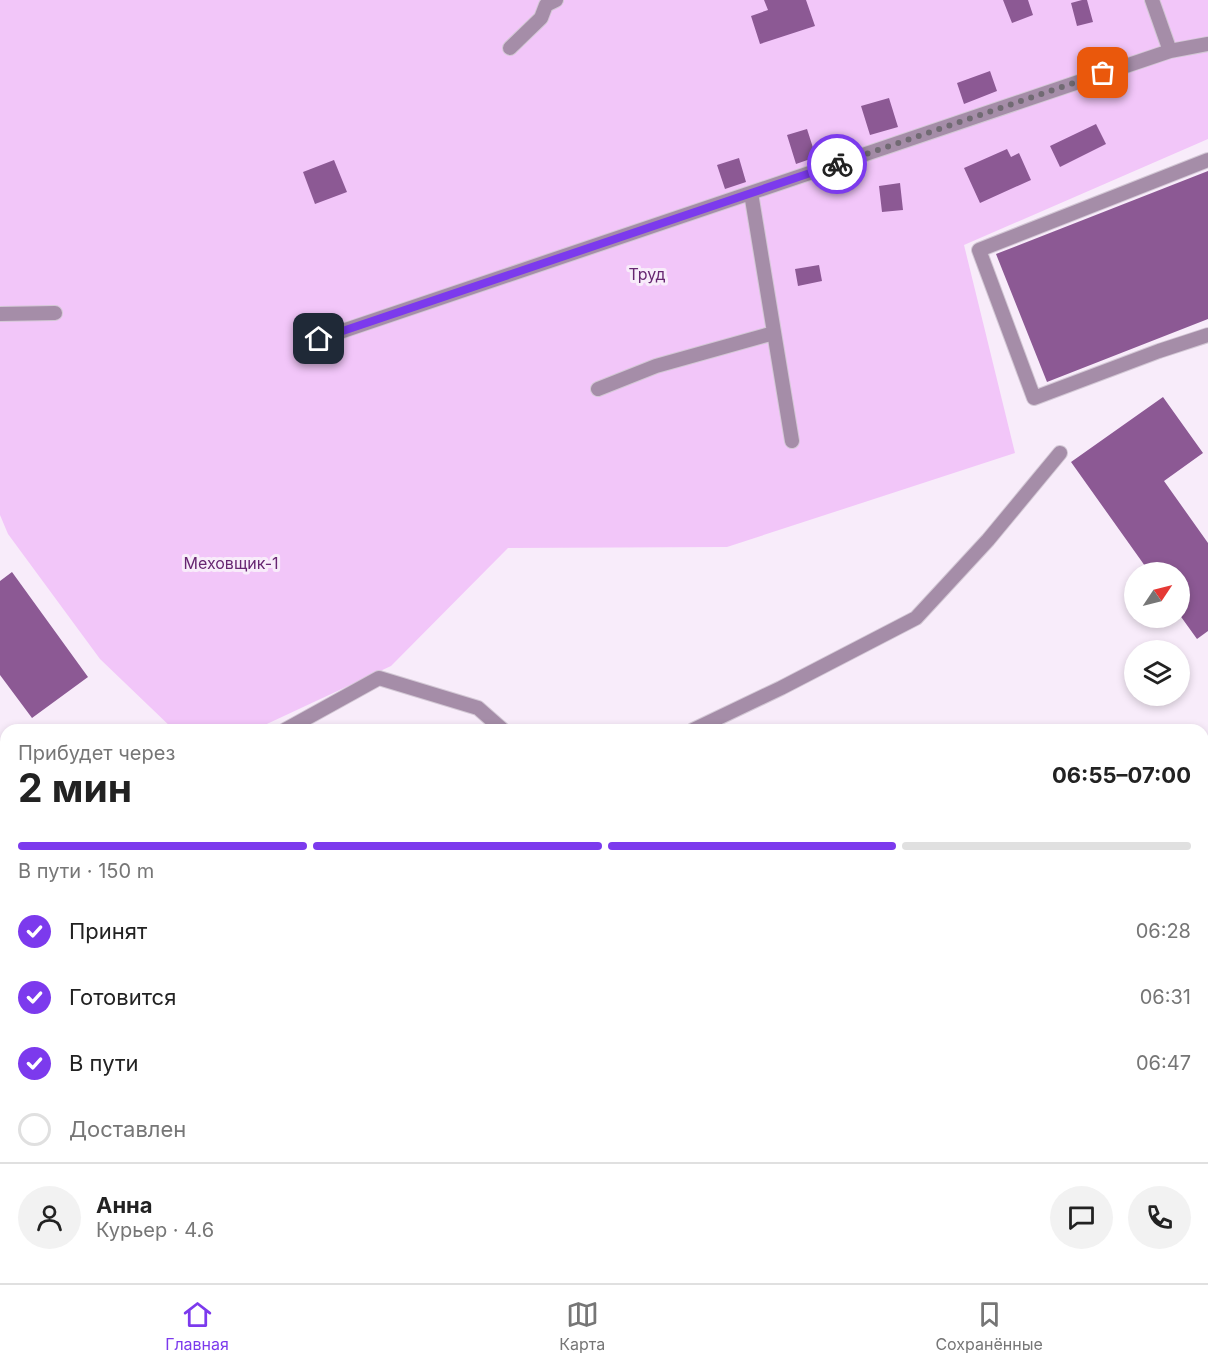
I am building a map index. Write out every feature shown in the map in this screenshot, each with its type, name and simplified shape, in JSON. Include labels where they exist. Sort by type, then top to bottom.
[{"type":"lane","points":[[510,48],[541,18],[546,5],[556,0]]},
{"type":"lane","points":[[1152,0],[1170,51]]},
{"type":"lane","points":[[319,339],[1170,51],[1208,44]]},
{"type":"lane","points":[[1208,160],[979,250],[1034,398],[1208,335]]},
{"type":"lane","points":[[751,193],[792,441]]},
{"type":"lane","points":[[0,314],[55,313]]},
{"type":"lane","points":[[598,389],[656,366],[774,333]]},
{"type":"lane","points":[[706,724],[916,618],[988,540],[1060,453]]},
{"type":"lane","points":[[296,724],[379,678],[478,708],[496,724]]},
{"type":"green space","name":"Труд","points":[[0,0],[1208,0],[1208,139],[964,245],[1015,453],[727,547],[508,548],[391,666],[267,724],[168,724],[100,659],[8,534],[0,515]]},
{"type":"building","points":[[764,0],[806,0],[815,26],[760,44],[751,16],[768,10]]},
{"type":"building","points":[[1003,0],[1028,0],[1033,15],[1012,23]]},
{"type":"building","points":[[1087,0],[1093,22],[1077,26],[1071,3]]},
{"type":"building","points":[[990,71],[997,91],[964,104],[957,83]]},
{"type":"building","points":[[889,98],[898,127],[870,135],[861,106]]},
{"type":"building","points":[[1096,124],[1106,144],[1060,167],[1050,146]]},
{"type":"building","points":[[807,129],[816,157],[796,164],[787,135]]},
{"type":"building","points":[[1007,149],[1011,157],[1019,153],[1031,180],[980,203],[964,168]]},
{"type":"building","points":[[739,158],[746,182],[725,189],[717,165]]},
{"type":"building","points":[[334,160],[347,192],[315,204],[303,172]]},
{"type":"building","points":[[1208,171],[1208,319],[1047,382],[996,254]]},
{"type":"building","points":[[900,183],[903,210],[882,212],[879,186]]},
{"type":"building","points":[[819,265],[822,281],[798,286],[795,269]]},
{"type":"building","points":[[1163,397],[1203,453],[1164,481],[1208,543],[1208,631],[1197,639],[1189,628],[1190,562],[1142,562],[1071,462]]},
{"type":"building","points":[[12,572],[88,677],[32,718],[0,675],[0,581]]},
{"type":"way so far","points":[[837,164],[1103,73]]},
{"type":"route","points":[[319,339],[837,164]]},
{"type":"park label","name":"Меховщик-1","points":[[231,563]]}]
